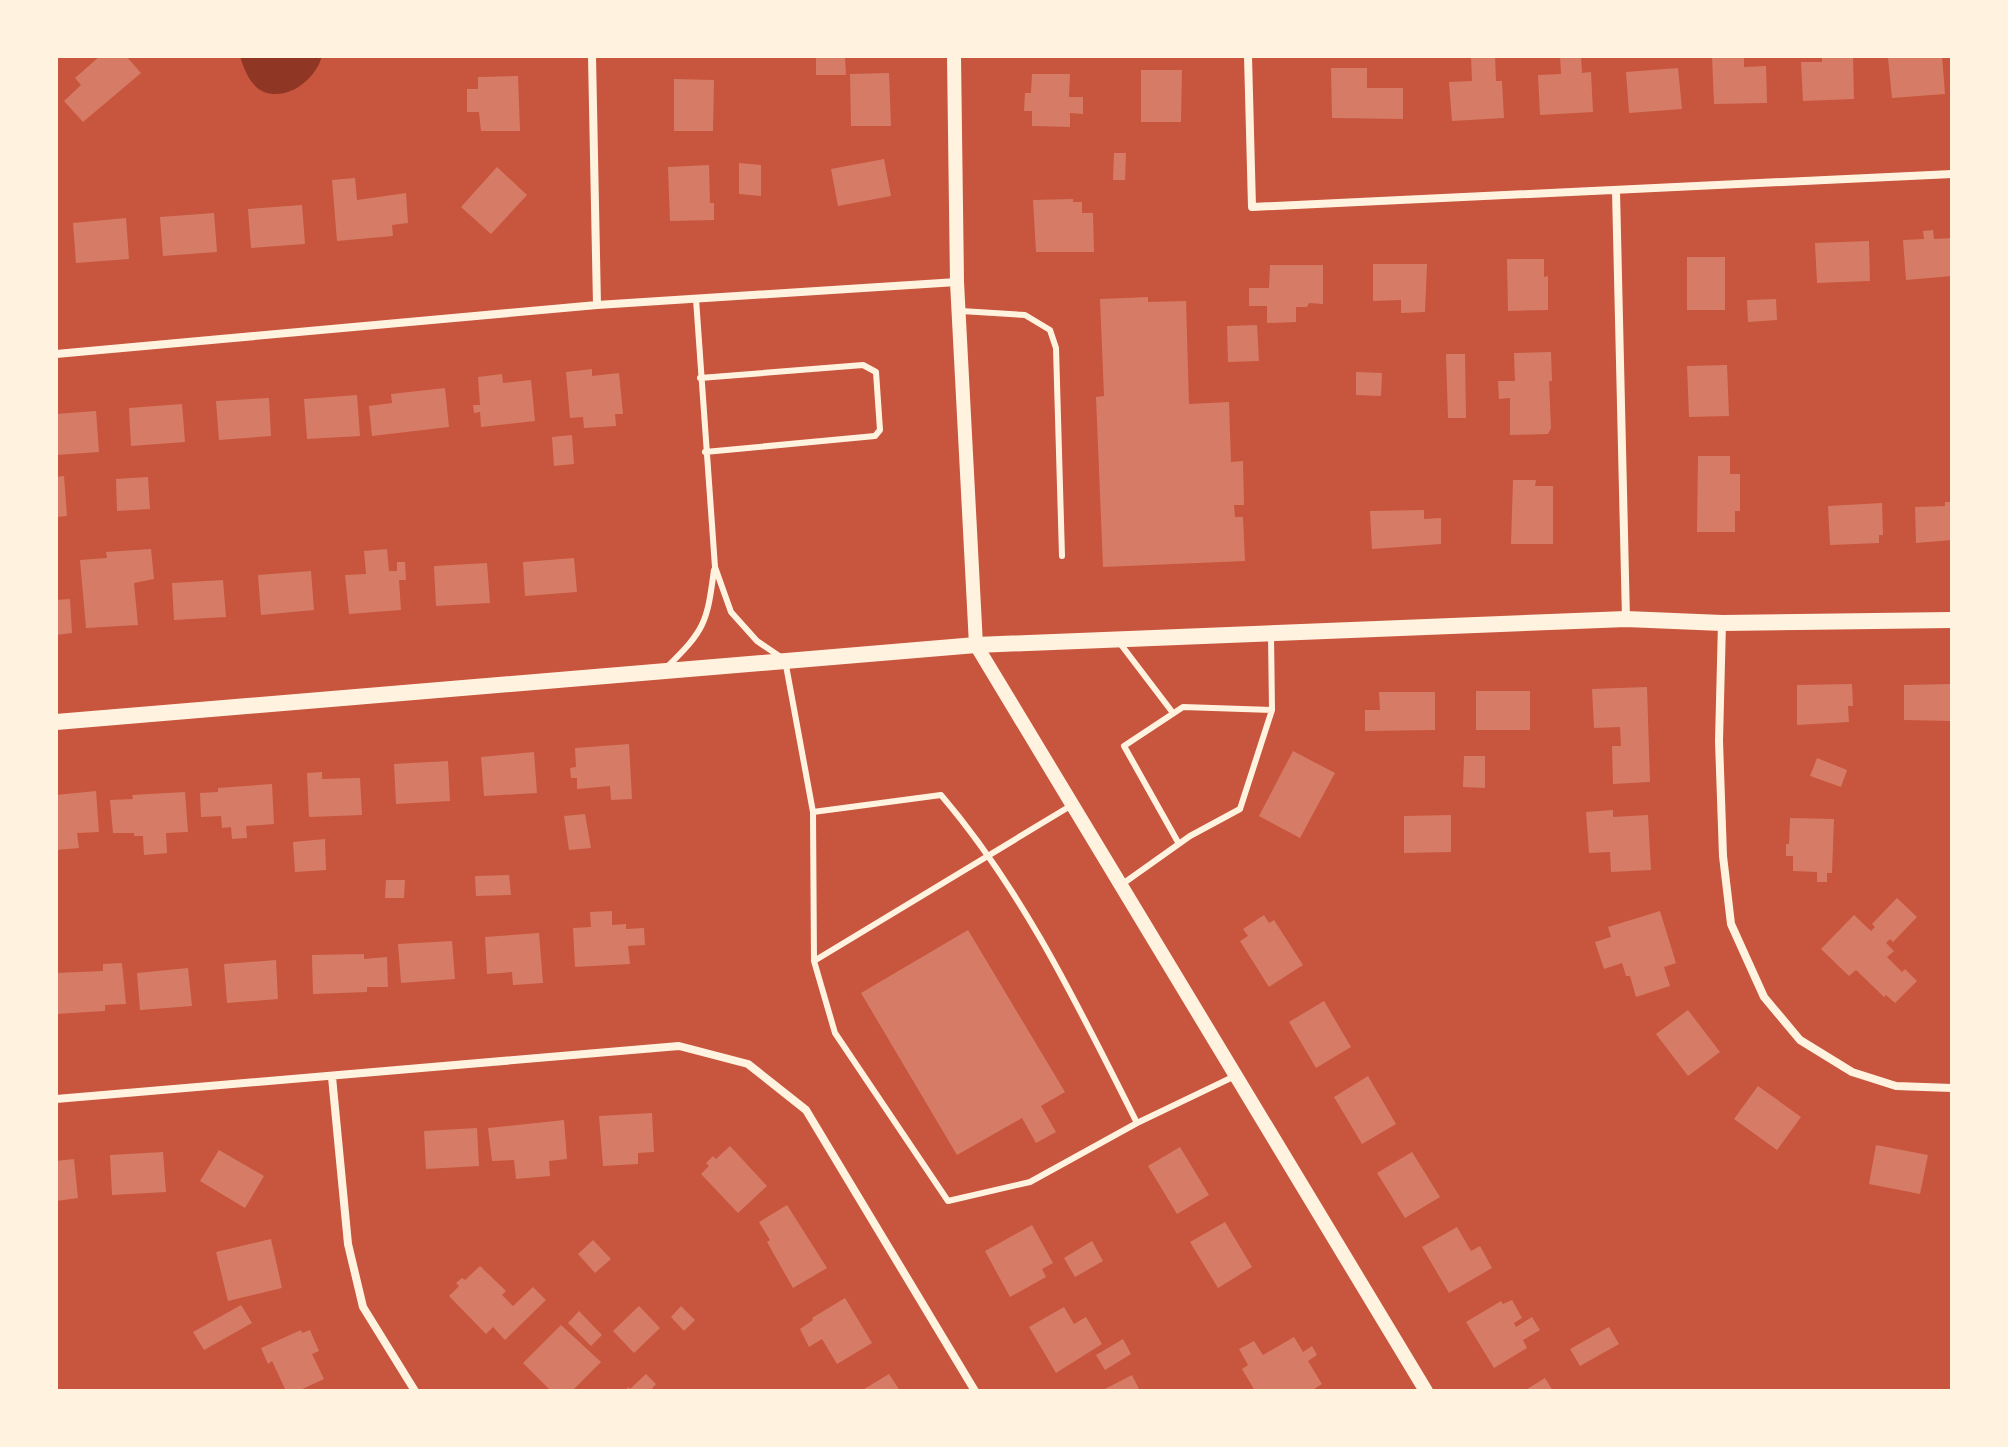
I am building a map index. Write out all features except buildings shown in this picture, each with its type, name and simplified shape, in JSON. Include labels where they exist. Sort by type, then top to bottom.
[{"type":"main road","points":[[56,722],[976,645],[1626,619],[1722,623],[1952,620]]},
{"type":"street","points":[[592,56],[597,305]]},
{"type":"street","points":[[954,56],[958,311],[976,645],[1426,1391]]},
{"type":"street","points":[[1248,56],[1252,207],[1952,174]]},
{"type":"street","points":[[1616,191],[1626,619]]},
{"type":"street","points":[[56,354],[597,305],[957,282]]},
{"type":"street","points":[[1722,623],[1719,741],[1723,856],[1729,910],[1731,924],[1764,997],[1800,1040],[1852,1072],[1896,1086],[1952,1088]]},
{"type":"street","points":[[56,1099],[679,1046],[748,1064],[806,1110],[975,1391]]},
{"type":"street","points":[[332,1077],[348,1244],[363,1307],[415,1391]]},
{"type":"lane","points":[[665,669],[701,629],[708,614],[715,567],[696,299]]},
{"type":"lane","points":[[958,311],[1025,315],[1050,330],[1056,348],[1062,556]]},
{"type":"lane","points":[[700,378],[863,365],[872,367],[876,372],[880,422],[880,430],[875,436],[705,452]]},
{"type":"lane","points":[[715,567],[731,612],[757,641],[785,660],[813,812],[814,961],[835,1033],[948,1201],[1030,1182],[1137,1123],[1235,1075]]},
{"type":"lane","points":[[1121,885],[1179,844],[1240,809],[1272,710],[1271,633]]},
{"type":"lane","points":[[1116,639],[1173,713]]},
{"type":"lane","points":[[1179,844],[1124,746],[1183,707],[1272,710]]},
{"type":"lane","points":[[813,812],[941,795],[1009,887],[1077,1006],[1137,1123]]},
{"type":"lane","points":[[814,961],[1072,805]]},
{"type":"shaded area","points":[[240,56],[322,56],[314,73],[300,86],[273,94],[255,86]]}]
